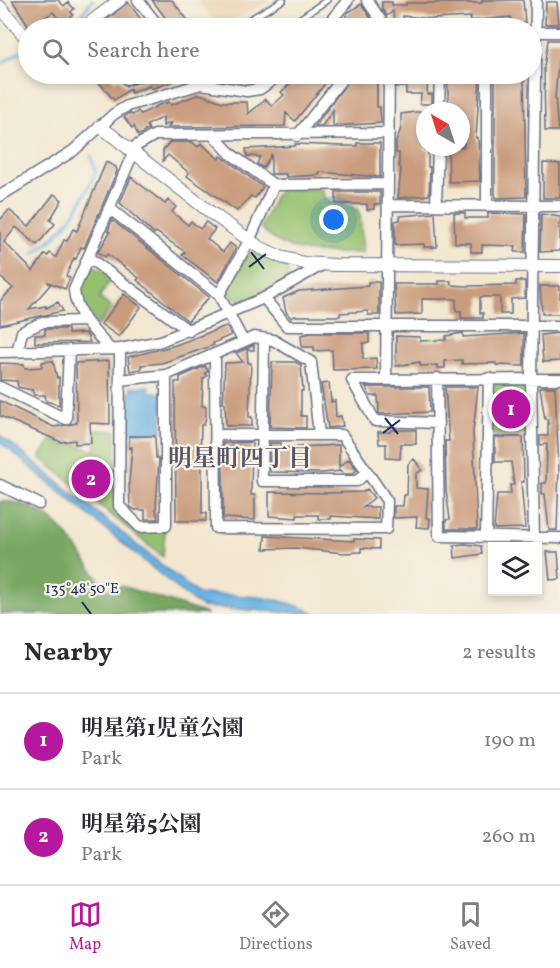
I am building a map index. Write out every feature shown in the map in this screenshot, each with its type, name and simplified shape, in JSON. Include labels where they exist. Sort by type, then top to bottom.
[{"type":"street","points":[[98,18],[120,0]]},
{"type":"street","points":[[138,0],[152,18]]},
{"type":"street","points":[[333,18],[348,0]]},
{"type":"street","points":[[367,0],[379,18]]},
{"type":"street","points":[[534,18],[536,0]]},
{"type":"street","points":[[0,7],[18,28]]},
{"type":"street","points":[[542,32],[560,32]]},
{"type":"street","points":[[0,196],[73,151],[100,126],[127,106],[201,84],[247,91],[269,84]]},
{"type":"street","points":[[297,136],[338,84]]},
{"type":"street","points":[[387,378],[389,84]]},
{"type":"street","points":[[439,102],[440,84]]},
{"type":"street","points":[[487,84],[487,206]]},
{"type":"street","points":[[533,84],[534,266],[531,379],[534,537]]},
{"type":"street","points":[[100,126],[249,241],[281,257],[322,265],[560,266]]},
{"type":"street","points":[[166,375],[166,526],[140,527],[119,506],[120,380],[115,349],[85,321],[75,299],[74,290],[131,151],[155,135],[297,136],[388,133]]},
{"type":"street","points":[[214,136],[231,154],[274,185],[388,184]]},
{"type":"street","points":[[436,205],[438,156]]},
{"type":"street","points":[[219,295],[249,241],[274,185]]},
{"type":"street","points":[[388,205],[560,206]]},
{"type":"street","points":[[109,208],[219,295],[243,341]]},
{"type":"street","points":[[88,258],[189,331]]},
{"type":"street","points":[[0,352],[115,349],[161,341],[264,298],[322,265]]},
{"type":"street","points":[[264,298],[287,326],[387,324],[560,326]]},
{"type":"street","points":[[17,352],[22,332],[32,327],[43,322],[85,321]]},
{"type":"street","points":[[120,380],[166,375],[215,356],[254,337],[264,341],[273,340],[311,362],[319,435]]},
{"type":"street","points":[[264,341],[262,481],[357,481],[367,472]]},
{"type":"street","points":[[0,387],[66,419],[69,350]]},
{"type":"street","points":[[215,356],[216,528],[386,529],[387,501],[342,435],[216,435]]},
{"type":"street","points":[[438,423],[375,421],[352,380],[387,378],[560,379]]},
{"type":"street","points":[[437,378],[439,536],[560,538]]},
{"type":"street","points":[[486,537],[489,378]]},
{"type":"street","points":[[0,485],[39,504]]},
{"type":"lane","points":[[250,18],[283,0]]},
{"type":"lane","points":[[301,18],[327,0]]},
{"type":"shaded area","points":[[197,0],[273,0],[237,18],[212,18]]},
{"type":"green space","points":[[282,189],[323,189],[324,199],[357,209],[360,215],[363,253],[322,253],[294,249],[271,237],[261,227],[275,196]]},
{"type":"green space","points":[[248,253],[259,254],[278,261],[289,274],[275,288],[241,301],[226,292]]},
{"type":"green space","points":[[91,264],[112,278],[99,298],[111,307],[98,326],[76,297],[80,283]]},
{"type":"green space","points":[[525,382],[531,386],[532,433],[490,435],[492,383]]},
{"type":"green space","points":[[95,430],[116,431],[115,506],[141,530],[165,530],[163,557],[40,457],[52,439],[65,446],[67,442],[96,451]]},
{"type":"green space","points":[[0,501],[20,503],[51,519],[74,545],[106,590],[122,586],[207,614],[0,614]]},
{"type":"water","points":[[149,386],[150,392],[162,393],[162,432],[125,433],[125,394],[131,393],[132,387]]},
{"type":"water","points":[[0,435],[198,594],[274,600],[316,614],[202,607],[0,442]]},
{"type":"building","points":[[12,0],[58,0],[64,6],[68,2],[74,9],[70,18],[58,18],[53,12],[44,18],[24,18]]},
{"type":"building","points":[[152,0],[172,0],[186,18],[166,18]]},
{"type":"building","points":[[482,0],[523,0],[525,18],[403,16],[403,18],[394,18],[393,11],[387,16],[382,9],[382,2],[392,2],[392,5],[482,3]]},
{"type":"building","points":[[128,2],[140,18],[109,18]]},
{"type":"building","points":[[546,2],[557,2],[559,24],[545,24]]},
{"type":"building","points":[[361,4],[370,18],[345,18],[347,13]]},
{"type":"building","points":[[548,40],[560,40],[555,98],[558,131],[545,131],[544,68]]},
{"type":"building","points":[[100,84],[124,84],[126,86],[165,84],[151,89],[150,86],[131,93],[130,89],[114,100]]},
{"type":"building","points":[[290,84],[325,84],[295,121],[286,113],[285,126],[168,127],[172,122],[163,126],[163,117],[147,125],[149,130],[144,130],[146,131],[138,136],[134,126],[132,128],[124,117],[138,111],[141,114],[169,102],[171,105],[199,94],[223,102],[247,102],[248,114],[266,99],[272,106],[284,95],[281,92]]},
{"type":"building","points":[[346,84],[377,84],[377,107],[380,107],[381,123],[333,126],[333,110],[322,126],[315,126]]},
{"type":"building","points":[[396,84],[428,84],[427,94],[432,94],[432,102],[420,102],[421,94],[406,94],[406,87],[396,87]]},
{"type":"building","points":[[448,84],[480,84],[476,138],[478,138],[480,181],[449,182],[448,156],[470,156],[470,102],[449,102]]},
{"type":"building","points":[[495,84],[524,84],[526,197],[496,198]]},
{"type":"building","points":[[416,112],[416,156],[428,156],[429,195],[398,198],[401,169],[399,153],[396,153],[396,142],[401,128],[401,114]]},
{"type":"building","points":[[170,142],[192,142],[198,147],[201,143],[219,159],[221,156],[263,187],[255,198],[251,196],[237,211],[187,176],[189,173],[168,155],[163,161],[163,150]]},
{"type":"building","points":[[357,143],[380,143],[380,177],[319,172],[319,175],[286,177],[286,174],[271,174],[271,155],[263,168],[257,164],[260,157],[247,156],[246,149],[295,146],[295,144],[357,146]]},
{"type":"building","points":[[106,162],[116,167],[117,171],[84,248],[81,247],[66,276],[70,278],[65,289],[48,282],[50,285],[29,309],[46,306],[46,308],[58,302],[63,311],[0,325],[0,301],[13,288],[0,277],[0,220],[9,210],[29,226],[54,194],[62,200],[50,220],[55,224],[37,245],[16,227],[4,242],[33,271],[45,254],[48,256],[50,253],[56,257],[64,240],[67,241],[73,229],[77,231]]},
{"type":"building","points":[[543,163],[560,164],[560,198],[543,198]]},
{"type":"building","points":[[131,177],[165,204],[168,200],[176,207],[172,212],[188,225],[191,221],[200,229],[206,222],[215,229],[207,239],[223,252],[230,243],[236,248],[218,282],[182,255],[185,252],[156,232],[154,234],[120,203]]},
{"type":"building","points":[[336,192],[380,192],[380,204],[374,204],[374,209],[367,210],[367,204],[336,204]]},
{"type":"building","points":[[435,213],[437,247],[424,247],[424,244],[395,245],[395,221],[400,220],[400,216]]},
{"type":"building","points":[[454,213],[465,213],[465,218],[488,218],[488,213],[526,214],[525,252],[515,252],[516,246],[482,245],[482,252],[471,252],[471,243],[455,243]]},
{"type":"building","points":[[541,214],[560,217],[560,251],[540,252]]},
{"type":"building","points":[[112,220],[209,297],[188,321],[137,280],[139,278],[107,254],[105,257],[98,252],[110,232],[108,231]]},
{"type":"building","points":[[439,281],[451,281],[451,285],[467,286],[516,285],[516,281],[525,281],[525,298],[511,299],[511,314],[500,314],[500,297],[480,297],[480,313],[483,313],[483,318],[461,318],[461,311],[456,311],[456,299],[422,299],[422,314],[396,315],[394,284],[439,284]]},
{"type":"building","points":[[368,282],[379,282],[379,315],[368,315],[368,311],[340,313],[340,316],[294,316],[291,318],[286,312],[283,298],[299,291],[368,286]]},
{"type":"building","points":[[540,286],[560,286],[560,314],[542,314]]},
{"type":"building","points":[[124,294],[141,307],[119,337],[101,324]]},
{"type":"building","points":[[226,326],[231,335],[213,343],[214,345],[162,363],[141,365],[142,369],[130,371],[128,357],[173,346]]},
{"type":"building","points":[[45,329],[68,329],[68,334],[86,333],[90,342],[35,343],[35,335],[45,335]]},
{"type":"building","points":[[369,333],[369,343],[363,343],[363,359],[376,358],[377,369],[333,370],[332,350],[314,351],[314,347],[302,347],[301,335]]},
{"type":"building","points":[[463,333],[463,337],[524,333],[524,366],[496,365],[496,363],[462,364],[462,360],[445,361],[445,368],[438,368],[438,365],[420,366],[420,362],[396,366],[396,336],[420,337],[420,341],[446,340],[446,336]]},
{"type":"building","points":[[559,333],[560,361],[543,362],[541,335]]},
{"type":"building","points":[[254,345],[254,350],[247,350],[248,363],[251,363],[249,417],[252,417],[252,426],[226,426],[225,403],[223,403],[225,363],[243,362],[236,353]]},
{"type":"building","points":[[53,361],[57,378],[59,377],[59,405],[46,401],[45,395],[34,395],[32,390],[18,387],[17,381],[0,380],[0,363],[24,364],[25,368],[42,367],[42,362]]},
{"type":"building","points":[[109,361],[110,424],[90,423],[91,443],[75,444],[75,440],[61,442],[0,416],[0,401],[54,427],[77,423],[76,363]]},
{"type":"building","points":[[272,362],[295,362],[301,365],[303,391],[301,391],[301,416],[306,416],[306,428],[270,427]]},
{"type":"building","points":[[205,366],[208,371],[205,373],[207,376],[203,379],[202,406],[206,406],[206,417],[204,425],[201,425],[200,467],[202,467],[202,513],[206,513],[206,521],[176,521],[175,382],[180,382],[180,377]]},
{"type":"building","points":[[329,383],[331,402],[335,401],[336,417],[341,416],[343,426],[328,428],[321,384]]},
{"type":"building","points":[[366,387],[429,387],[430,412],[379,414],[378,396],[370,396]]},
{"type":"building","points":[[445,387],[478,387],[473,432],[477,529],[446,529],[446,520],[450,519],[446,490],[445,441],[449,441]]},
{"type":"building","points":[[540,387],[555,387],[559,469],[557,530],[549,530],[545,494],[542,494],[542,483],[546,483],[547,444],[540,445],[540,436],[548,436],[548,419],[545,419]]},
{"type":"building","points":[[390,430],[416,430],[416,444],[401,444],[400,459],[386,458],[386,444],[379,444],[378,432],[390,432]]},
{"type":"building","points":[[129,436],[155,436],[156,458],[159,458],[156,509],[158,519],[145,519],[145,510],[135,510],[130,507],[129,482],[132,447],[129,448]]},
{"type":"building","points":[[495,437],[523,437],[524,482],[521,482],[525,528],[494,529],[497,494],[511,494],[510,485],[514,485],[511,462],[495,462]]},
{"type":"building","points":[[252,442],[251,495],[255,495],[255,520],[223,518],[223,443]]},
{"type":"building","points":[[270,443],[281,443],[281,448],[339,445],[339,467],[349,459],[357,470],[352,474],[343,474],[339,469],[340,471],[322,473],[270,472]]},
{"type":"building","points":[[414,459],[422,470],[416,474],[416,488],[428,489],[426,518],[430,518],[429,528],[416,527],[417,517],[394,518],[394,506],[403,506],[404,495],[407,495],[408,464]]},
{"type":"building","points":[[367,489],[374,498],[363,507],[378,507],[378,519],[331,516],[331,519],[318,519],[318,515],[297,515],[297,518],[269,516],[269,492],[363,492]]},
{"type":"building","points":[[265,536],[354,541],[354,539],[379,540],[379,549],[361,548],[361,552],[344,553],[295,548],[264,549]]},
{"type":"building","points":[[454,545],[481,546],[482,554],[455,558]]},
{"type":"building","points":[[547,552],[558,552],[560,579],[550,580]]},
{"type":"waterway","points":[[80,18],[92,0]]},
{"type":"waterway","points":[[0,64],[18,53]]},
{"type":"waterway","points":[[34,253],[56,236],[84,197],[96,172],[91,156]]},
{"type":"place","name":"明星第1児童公園","points":[[511,409]]},
{"type":"place","name":"明星第5公園","points":[[91,479]]},
{"type":"district","name":"明星町四丁目","points":[[240,458]]}]
